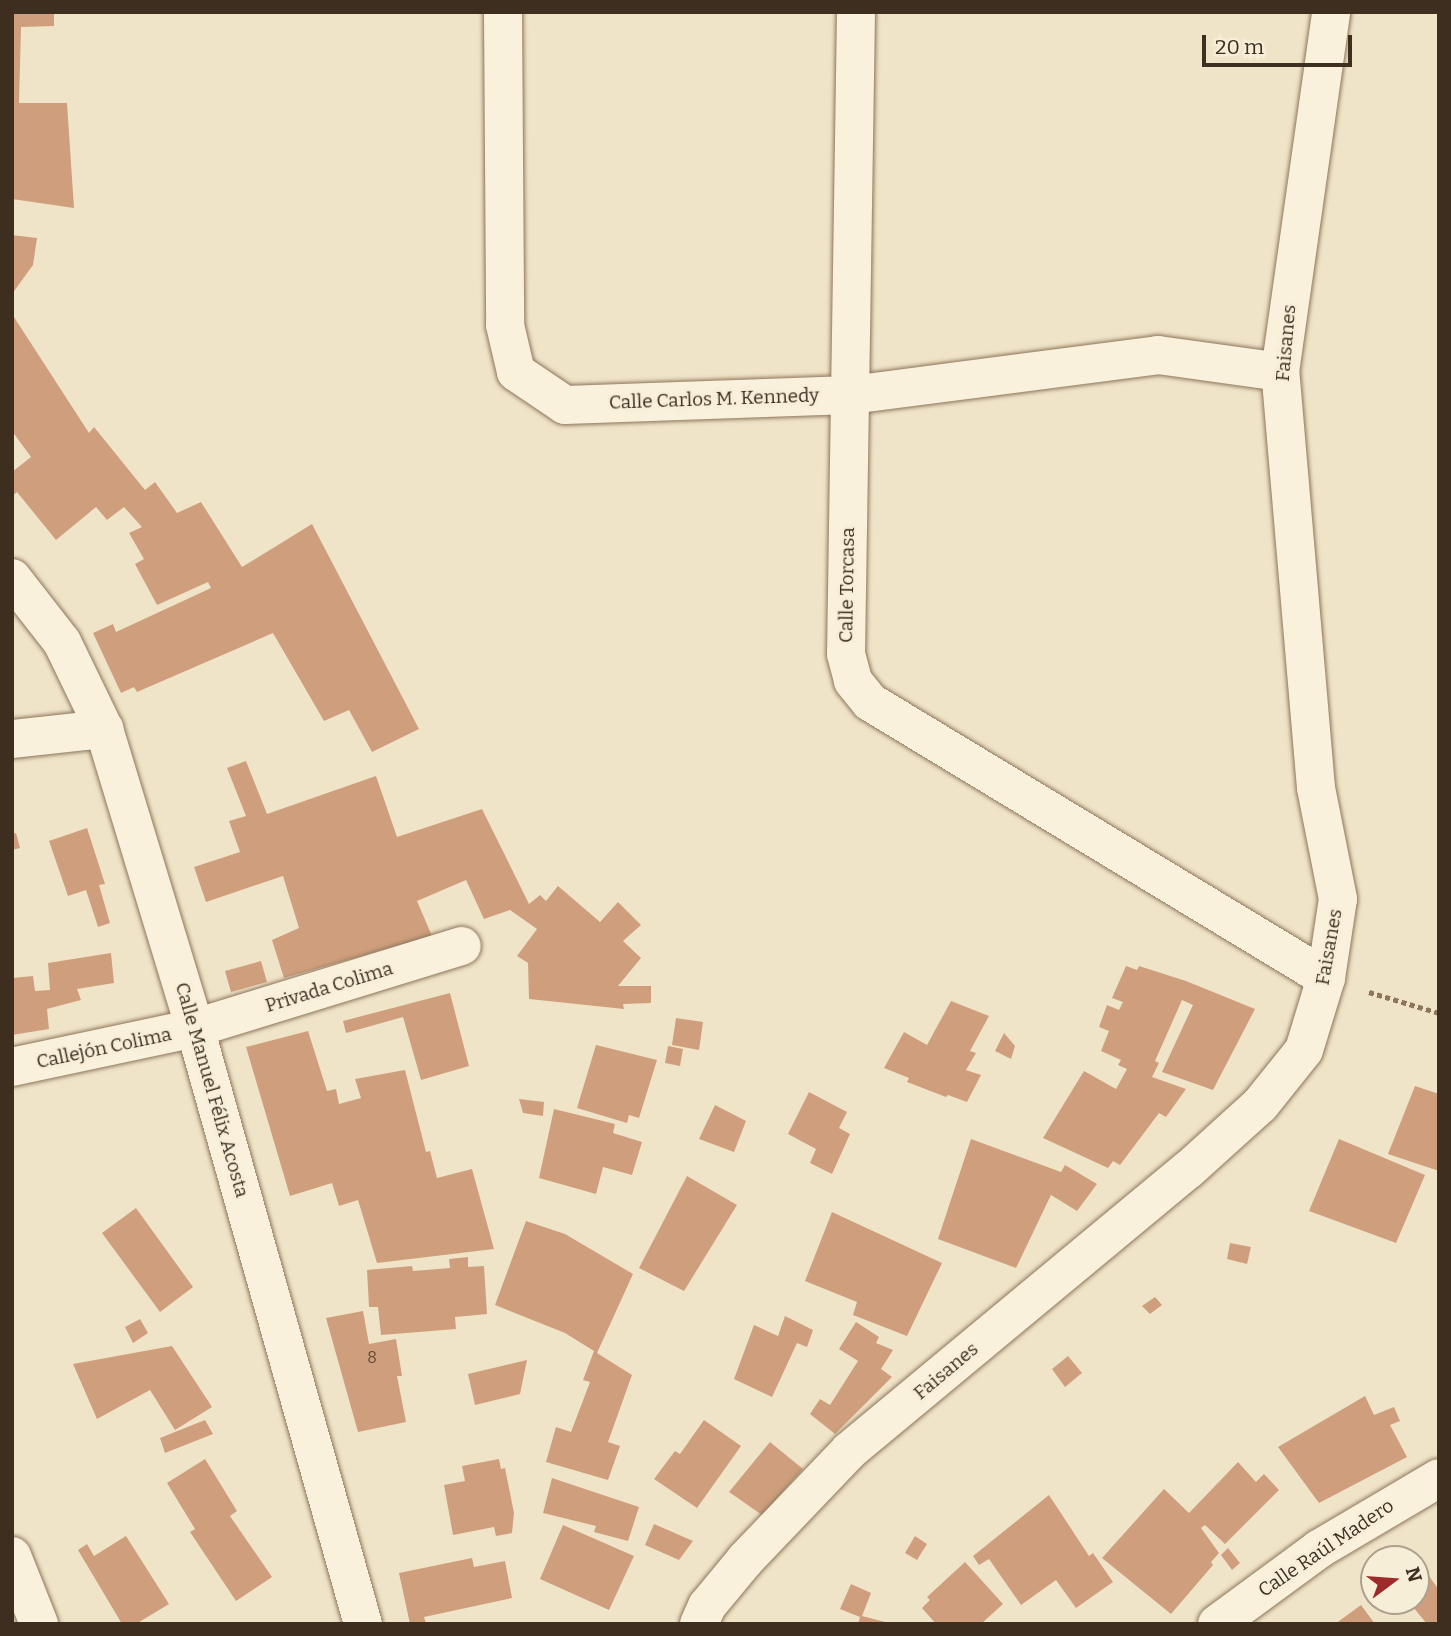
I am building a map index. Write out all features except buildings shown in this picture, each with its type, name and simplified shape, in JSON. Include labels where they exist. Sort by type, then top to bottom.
[{"type":"street","name":"Calle Carlos M. Kennedy","points":[[503,12],[505,325],[516,372],[565,405],[851,395],[1158,355],[1280,372]]},
{"type":"street","name":"Calle Torcasa","points":[[856,12],[846,654],[853,681],[870,702],[1326,978]]},
{"type":"street","name":"Faisanes","points":[[699,1624],[707,1606],[745,1560],[849,1451],[1178,1179],[1260,1105],[1304,1050],[1326,978],[1338,899],[1316,788],[1280,372],[1331,12]]},
{"type":"street","name":"Calle Manuel Félix Acosta","points":[[12,578],[62,642],[104,729],[195,1028],[363,1624]]},
{"type":"street","points":[[12,739],[104,729]]},
{"type":"street","name":"Privada Colima","points":[[195,1028],[462,946]]},
{"type":"street","name":"Callejón Colima","points":[[12,1067],[195,1028]]},
{"type":"street","name":"Calle Raúl Madero","points":[[1217,1624],[1319,1549],[1439,1478]]},
{"type":"street","points":[[12,1556],[38,1624]]},
{"type":"path","points":[[1326,978],[1439,1013]]}]
